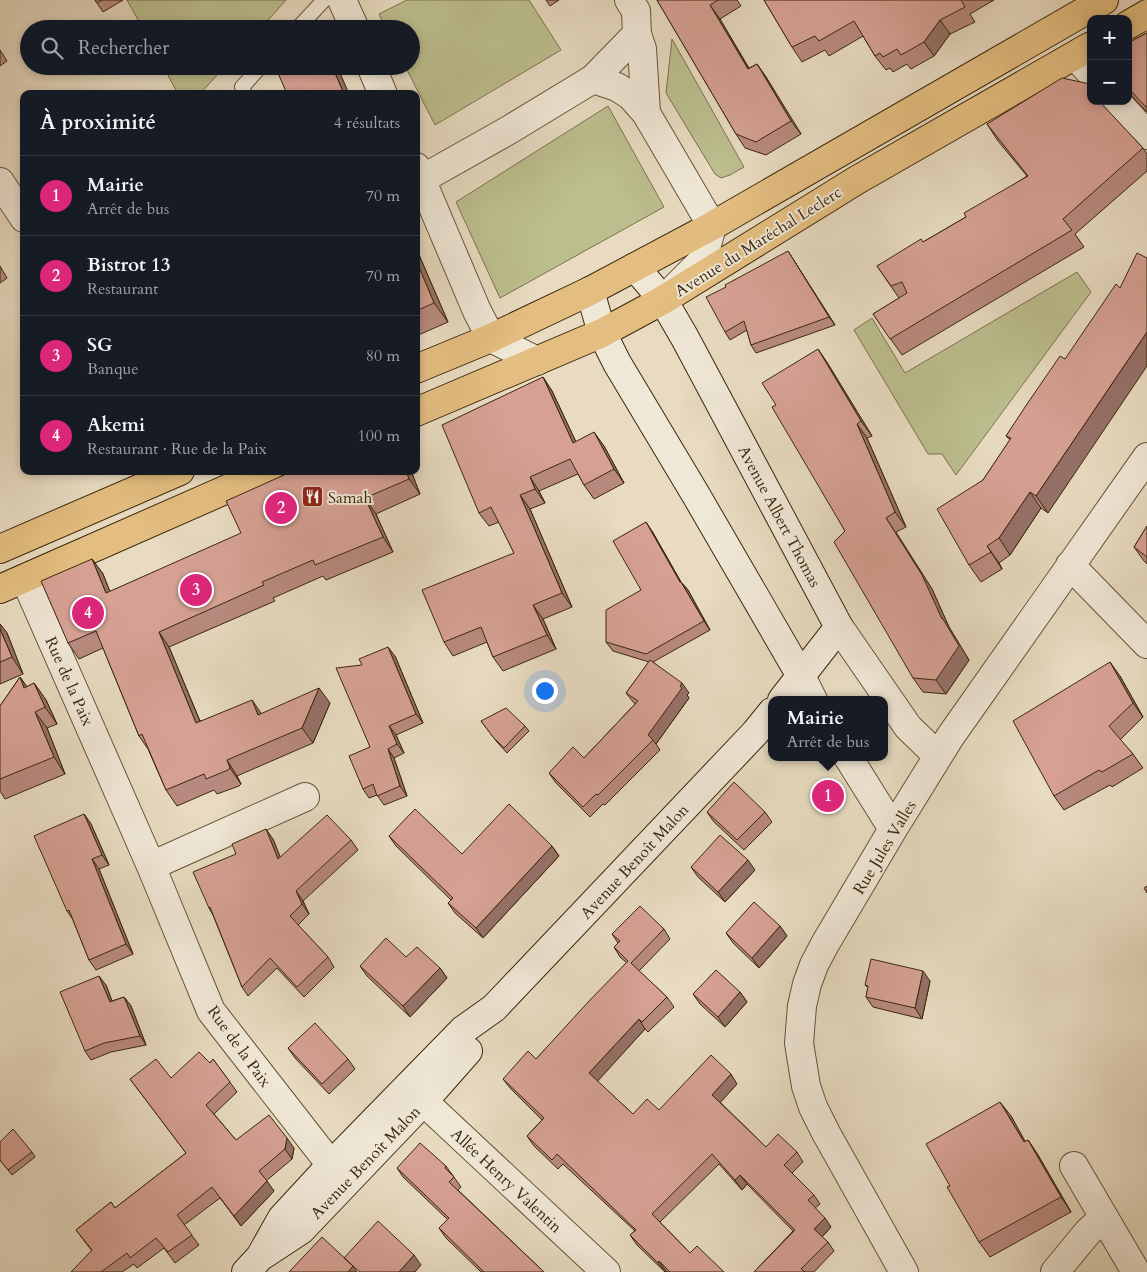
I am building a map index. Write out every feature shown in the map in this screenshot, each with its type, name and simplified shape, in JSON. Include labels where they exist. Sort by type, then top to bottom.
[{"type":"main road","name":"Avenue du Maréchal Leclerc","points":[[712,226],[1104,0]]},
{"type":"main road","points":[[1132,23],[1147,14]]},
{"type":"main road","name":"Avenue du Maréchal Leclerc","points":[[663,300],[857,180],[1085,59]]},
{"type":"main road","points":[[420,367],[491,338],[590,291],[712,226]]},
{"type":"main road","points":[[420,410],[602,333],[663,300]]},
{"type":"main road","points":[[0,549],[171,475]]},
{"type":"main road","points":[[0,590],[259,475]]},
{"type":"street","points":[[342,0],[351,20]]},
{"type":"street","points":[[629,0],[636,11],[637,34],[642,49],[646,113]]},
{"type":"street","points":[[420,173],[509,130],[593,79],[637,34]]},
{"type":"street","points":[[375,75],[381,90]]},
{"type":"street","points":[[593,79],[617,87],[631,96],[646,113],[712,226]]},
{"type":"street","points":[[1120,105],[1147,135]]},
{"type":"street","points":[[420,175],[477,310],[491,338],[537,361]]},
{"type":"street","points":[[0,182],[20,212]]},
{"type":"street","name":"Avenue du Maréchal Leclerc","points":[[663,300],[703,260],[712,226]]},
{"type":"street","name":"Avenue Albert Thomas","points":[[636,266],[663,300],[840,628],[887,696]]},
{"type":"street","points":[[590,291],[602,333],[617,363],[696,494],[812,696]]},
{"type":"street","name":"Rue Jules Valles","points":[[904,1272],[826,1133],[813,1107],[806,1086],[800,1043],[802,1006],[814,965],[893,829],[960,722],[1147,457]]},
{"type":"street","points":[[1070,565],[1147,644]]},
{"type":"street","name":"Rue de la Paix","points":[[25,579],[151,866],[211,1011],[339,1172]]},
{"type":"street","points":[[785,696],[840,628]]},
{"type":"street","name":"Avenue Albert Thomas","points":[[888,698],[908,727],[938,756]]},
{"type":"street","name":"Avenue Benoît Malon","points":[[253,1264],[301,1230],[339,1172],[415,1095],[476,1042],[494,1008],[768,717]]},
{"type":"street","points":[[850,761],[893,829]]},
{"type":"street","points":[[151,866],[304,797]]},
{"type":"street","name":"Allée Henry Valentin","points":[[415,1095],[606,1272]]},
{"type":"street","points":[[1074,1166],[1136,1272]]},
{"type":"street","points":[[1055,1272],[1088,1232],[1103,1218]]},
{"type":"lane","points":[[305,20],[324,0]]},
{"type":"lane","points":[[243,90],[242,87],[253,75]]},
{"type":"green space","points":[[127,0],[286,0],[268,20],[138,20]]},
{"type":"green space","points":[[407,0],[529,0],[561,50],[435,125],[420,96],[420,90],[417,90],[410,75],[420,75],[420,20],[382,20],[379,14]]},
{"type":"green space","points":[[672,39],[744,167],[730,175],[721,178],[715,174],[666,93]]},
{"type":"green space","points":[[168,75],[217,75],[204,90],[176,90]]},
{"type":"green space","points":[[608,106],[664,207],[500,298],[456,202]]},
{"type":"green space","points":[[1077,272],[1091,292],[956,475],[942,454],[928,454],[854,330],[872,318],[905,373]]},
{"type":"building","points":[[657,0],[718,0],[710,5],[748,69],[757,64],[791,121],[756,142],[736,134]]},
{"type":"building","points":[[764,0],[961,0],[965,7],[940,20],[924,42],[901,55],[897,49],[883,57],[880,53],[875,56],[854,21],[819,41],[815,36],[792,47]]},
{"type":"building","points":[[1147,33],[1147,107],[1132,92],[1132,41]]},
{"type":"building","points":[[279,75],[336,75],[342,90],[285,90]]},
{"type":"building","points":[[1062,78],[1087,83],[1087,105],[1103,105],[1143,148],[1063,219],[1072,230],[890,339],[873,314],[907,293],[902,282],[891,286],[877,266],[921,239],[923,242],[966,217],[964,213],[1028,176],[987,124]]},
{"type":"building","points":[[788,251],[829,317],[751,345],[744,321],[725,332],[706,297]]},
{"type":"building","points":[[1137,253],[1147,258],[1147,332],[1036,496],[1030,492],[999,538],[987,546],[991,552],[969,565],[937,509],[983,480],[1011,438],[1006,436],[1027,404],[1060,356],[1065,359],[1116,284],[1120,288]]},
{"type":"building","points":[[420,270],[434,303],[420,309]]},
{"type":"building","points":[[818,349],[861,421],[857,424],[895,512],[886,518],[922,575],[942,619],[959,646],[936,680],[913,678],[834,542],[845,531],[772,407],[776,405],[762,383]]},
{"type":"building","points":[[543,377],[573,443],[594,432],[614,469],[584,485],[570,459],[530,477],[535,489],[520,495],[562,593],[533,605],[547,635],[493,657],[481,627],[444,642],[422,590],[514,553],[491,507],[479,513],[442,425]]},
{"type":"building","points":[[284,475],[408,475],[409,479],[365,498],[383,537],[315,565],[313,560],[262,582],[264,585],[159,632],[196,723],[252,700],[258,715],[319,688],[302,728],[227,760],[230,768],[228,770],[206,779],[204,774],[166,790],[142,734],[139,736],[96,631],[68,643],[41,581],[92,559],[106,593],[241,533],[226,501]]},
{"type":"building","points":[[646,522],[704,621],[646,654],[606,642],[606,610],[641,590],[613,541]]},
{"type":"building","points":[[1147,526],[1147,557],[1134,547]]},
{"type":"building","points":[[0,629],[12,657],[0,662]]},
{"type":"building","points":[[388,647],[416,714],[389,726],[397,744],[388,749],[400,786],[377,796],[373,784],[363,789],[349,756],[370,747],[336,668],[362,665],[359,659]]},
{"type":"building","points":[[650,660],[682,683],[680,686],[682,688],[648,735],[653,740],[598,795],[596,794],[583,807],[549,773],[573,747],[584,758],[638,701],[626,693]]},
{"type":"building","points":[[1110,662],[1133,703],[1109,726],[1133,754],[1102,772],[1099,770],[1054,796],[1013,721]]},
{"type":"building","points":[[20,677],[24,688],[34,683],[45,707],[35,712],[54,757],[0,779],[0,706]]},
{"type":"building","points":[[506,708],[525,726],[504,748],[481,721]]},
{"type":"building","points":[[734,782],[765,812],[737,840],[707,812]]},
{"type":"building","points":[[509,804],[552,846],[476,928],[448,903],[453,898],[389,836],[415,809],[462,854]]},
{"type":"building","points":[[84,814],[102,855],[92,859],[126,944],[89,960],[69,910],[67,911],[34,836]]},
{"type":"building","points":[[327,815],[351,840],[296,891],[302,904],[290,916],[328,957],[297,987],[270,958],[242,987],[210,907],[193,872],[236,854],[232,844],[266,829],[278,859]]},
{"type":"building","points":[[720,835],[748,860],[718,892],[691,867]]},
{"type":"building","points":[[754,902],[780,926],[752,958],[726,933]]},
{"type":"building","points":[[640,906],[664,929],[631,963],[667,997],[642,1022],[639,1019],[589,1073],[633,1114],[647,1099],[659,1110],[711,1055],[731,1074],[712,1095],[766,1147],[778,1134],[797,1152],[784,1165],[814,1195],[808,1200],[825,1218],[814,1229],[828,1242],[801,1269],[805,1272],[754,1272],[795,1230],[740,1175],[735,1180],[712,1154],[652,1214],[690,1253],[697,1246],[724,1272],[670,1272],[659,1261],[658,1263],[630,1235],[636,1230],[557,1154],[552,1160],[527,1136],[544,1118],[503,1079],[528,1051],[536,1059],[628,961],[614,947],[620,941],[612,934]]},
{"type":"building","points":[[386,938],[406,957],[417,947],[440,968],[403,1006],[360,966]]},
{"type":"building","points":[[871,959],[923,971],[915,1008],[866,997],[868,986],[865,985]]},
{"type":"building","points":[[716,970],[740,992],[718,1017],[693,994]]},
{"type":"building","points":[[99,976],[110,1002],[124,997],[140,1036],[104,1043],[85,1051],[60,992]]},
{"type":"building","points":[[315,1023],[348,1059],[322,1084],[288,1048]]},
{"type":"building","points":[[199,1052],[210,1063],[213,1059],[230,1082],[206,1105],[236,1140],[269,1115],[287,1138],[285,1149],[259,1171],[267,1181],[234,1216],[212,1187],[177,1215],[192,1235],[168,1252],[156,1238],[130,1258],[127,1253],[101,1272],[71,1272],[92,1250],[76,1230],[111,1202],[115,1208],[186,1153],[130,1079],[156,1059],[171,1078]]},
{"type":"building","points":[[1000,1102],[1024,1142],[1028,1140],[1061,1197],[979,1242],[947,1187],[950,1186],[926,1144]]},
{"type":"building","points":[[13,1129],[32,1152],[8,1170],[0,1160],[0,1142]]},
{"type":"building","points":[[420,1143],[446,1166],[445,1168],[454,1177],[449,1182],[544,1272],[484,1272],[439,1228],[449,1218],[397,1168]]},
{"type":"building","points":[[378,1221],[414,1255],[399,1272],[360,1272],[344,1258]]},
{"type":"building","points":[[322,1237],[353,1266],[348,1272],[289,1272]]},
{"type":"place","name":"Samah","points":[[312,497]]},
{"type":"place","name":"Bistrot 13","points":[[281,508]]},
{"type":"place","name":"SG","points":[[196,590]]},
{"type":"place","name":"Akemi","points":[[88,613]]},
{"type":"place","name":"Mairie","points":[[828,796]]}]
